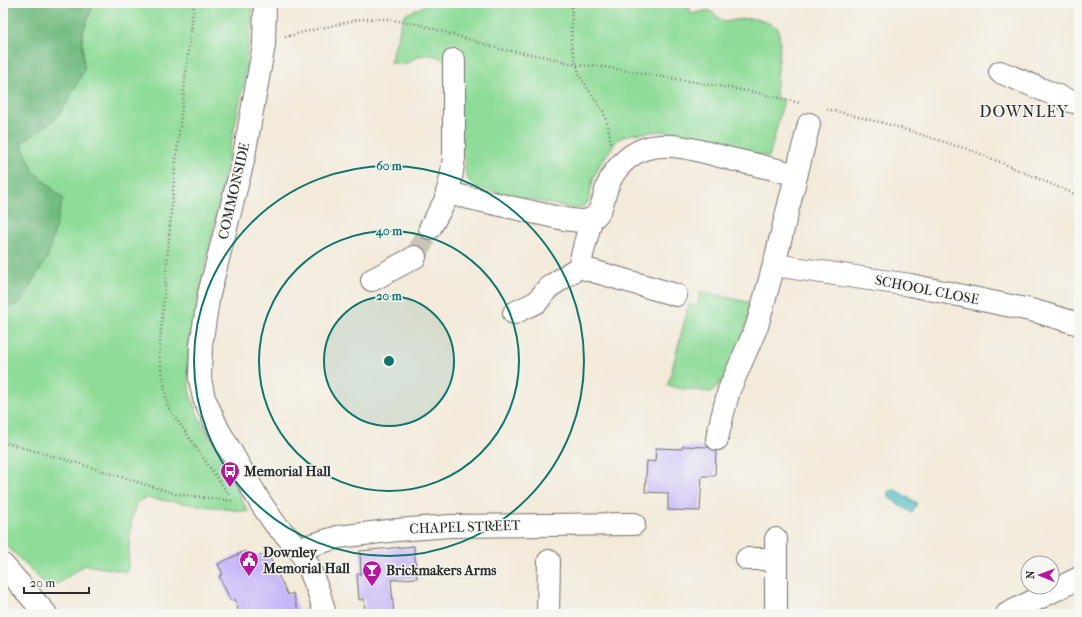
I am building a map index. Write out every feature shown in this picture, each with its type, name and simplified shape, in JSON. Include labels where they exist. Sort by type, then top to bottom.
[{"type":"street","name":"COMMONSIDE","points":[[265,3],[264,45],[243,161],[209,294],[201,345],[200,379],[204,398],[218,429],[260,502],[275,524],[299,549],[308,565],[317,586],[325,614]]},
{"type":"street","points":[[432,226],[445,200],[454,158],[454,60]]},
{"type":"street","points":[[1000,72],[1079,103]]},
{"type":"street","points":[[717,439],[729,390],[757,326],[774,266],[813,112]]},
{"type":"street","points":[[514,313],[537,302],[548,288],[579,267],[591,220],[599,213],[608,185],[615,171],[627,158],[643,150],[660,146],[693,149],[796,175]]},
{"type":"street","points":[[447,193],[564,220],[591,220]]},
{"type":"street","points":[[372,280],[415,257]]},
{"type":"street","name":"SCHOOL CLOSE","points":[[774,266],[910,285],[1035,312],[1079,324]]},
{"type":"street","points":[[579,267],[676,295]]},
{"type":"street","name":"CHAPEL STREET","points":[[299,549],[338,537],[450,526],[634,524]]},
{"type":"street","points":[[747,560],[776,549],[776,614]]},
{"type":"street","points":[[548,614],[549,560]]},
{"type":"street","points":[[3,565],[46,614]]},
{"type":"street","points":[[1007,614],[1079,578]]},
{"type":"path","points":[[194,3],[175,168],[159,354],[168,407],[232,500]]},
{"type":"path","points":[[572,3],[572,44],[580,78],[606,118],[610,133],[611,147]]},
{"type":"path","points":[[264,45],[300,32],[361,19],[387,18],[418,24],[500,49],[542,56],[577,65],[598,66],[754,92],[813,112],[891,125],[976,152],[1079,196]]},
{"type":"path","points":[[3,442],[74,462],[176,494],[260,502]]},
{"type":"green space","points":[[3,3],[94,3],[82,34],[84,70],[67,103],[55,119],[21,143],[34,172],[63,198],[48,256],[20,303],[3,308]]},
{"type":"green space","points":[[94,3],[252,3],[252,17],[244,82],[193,324],[188,357],[190,394],[198,415],[248,512],[147,498],[137,502],[133,515],[130,532],[128,572],[85,565],[50,589],[3,542],[3,308],[20,302],[62,198],[34,172],[21,143],[55,119],[84,70],[82,34]]},
{"type":"green space","points":[[425,3],[688,3],[691,14],[709,10],[724,22],[740,19],[757,19],[770,24],[778,28],[780,41],[776,98],[784,100],[769,157],[662,131],[632,134],[618,139],[600,164],[593,179],[588,202],[581,208],[574,209],[482,189],[472,184],[467,178],[465,169],[466,158],[462,157],[447,62],[436,56],[425,55],[417,57],[405,64],[390,63],[404,15],[426,5]]},
{"type":"green space","points":[[701,291],[751,303],[742,339],[733,363],[720,383],[711,392],[677,388],[668,385],[689,304],[697,306]]},
{"type":"water","points":[[894,489],[917,503],[912,513],[889,498],[890,496],[887,494],[890,490],[893,491]]},
{"type":"building","points":[[683,446],[708,447],[716,451],[715,476],[702,476],[700,511],[668,510],[668,493],[645,492],[647,461],[655,462],[656,448],[682,449]]},
{"type":"building","points":[[414,546],[417,578],[391,580],[394,614],[365,614],[364,599],[359,600],[357,574],[361,574],[360,551]]},
{"type":"building","points":[[245,551],[250,561],[267,552],[288,595],[293,593],[299,614],[239,614],[235,599],[231,601],[219,576],[223,574],[218,564]]},
{"type":"tunnel","points":[[415,257],[430,228]]},
{"type":"place","name":"Memorial Hall","points":[[230,488]]},
{"type":"place","name":"Downley Memorial Hall","points":[[249,577]]},
{"type":"place","name":"Brickmakers Arms","points":[[372,587]]},
{"type":"district","name":"DOWNLEY","points":[[1024,111]]}]
